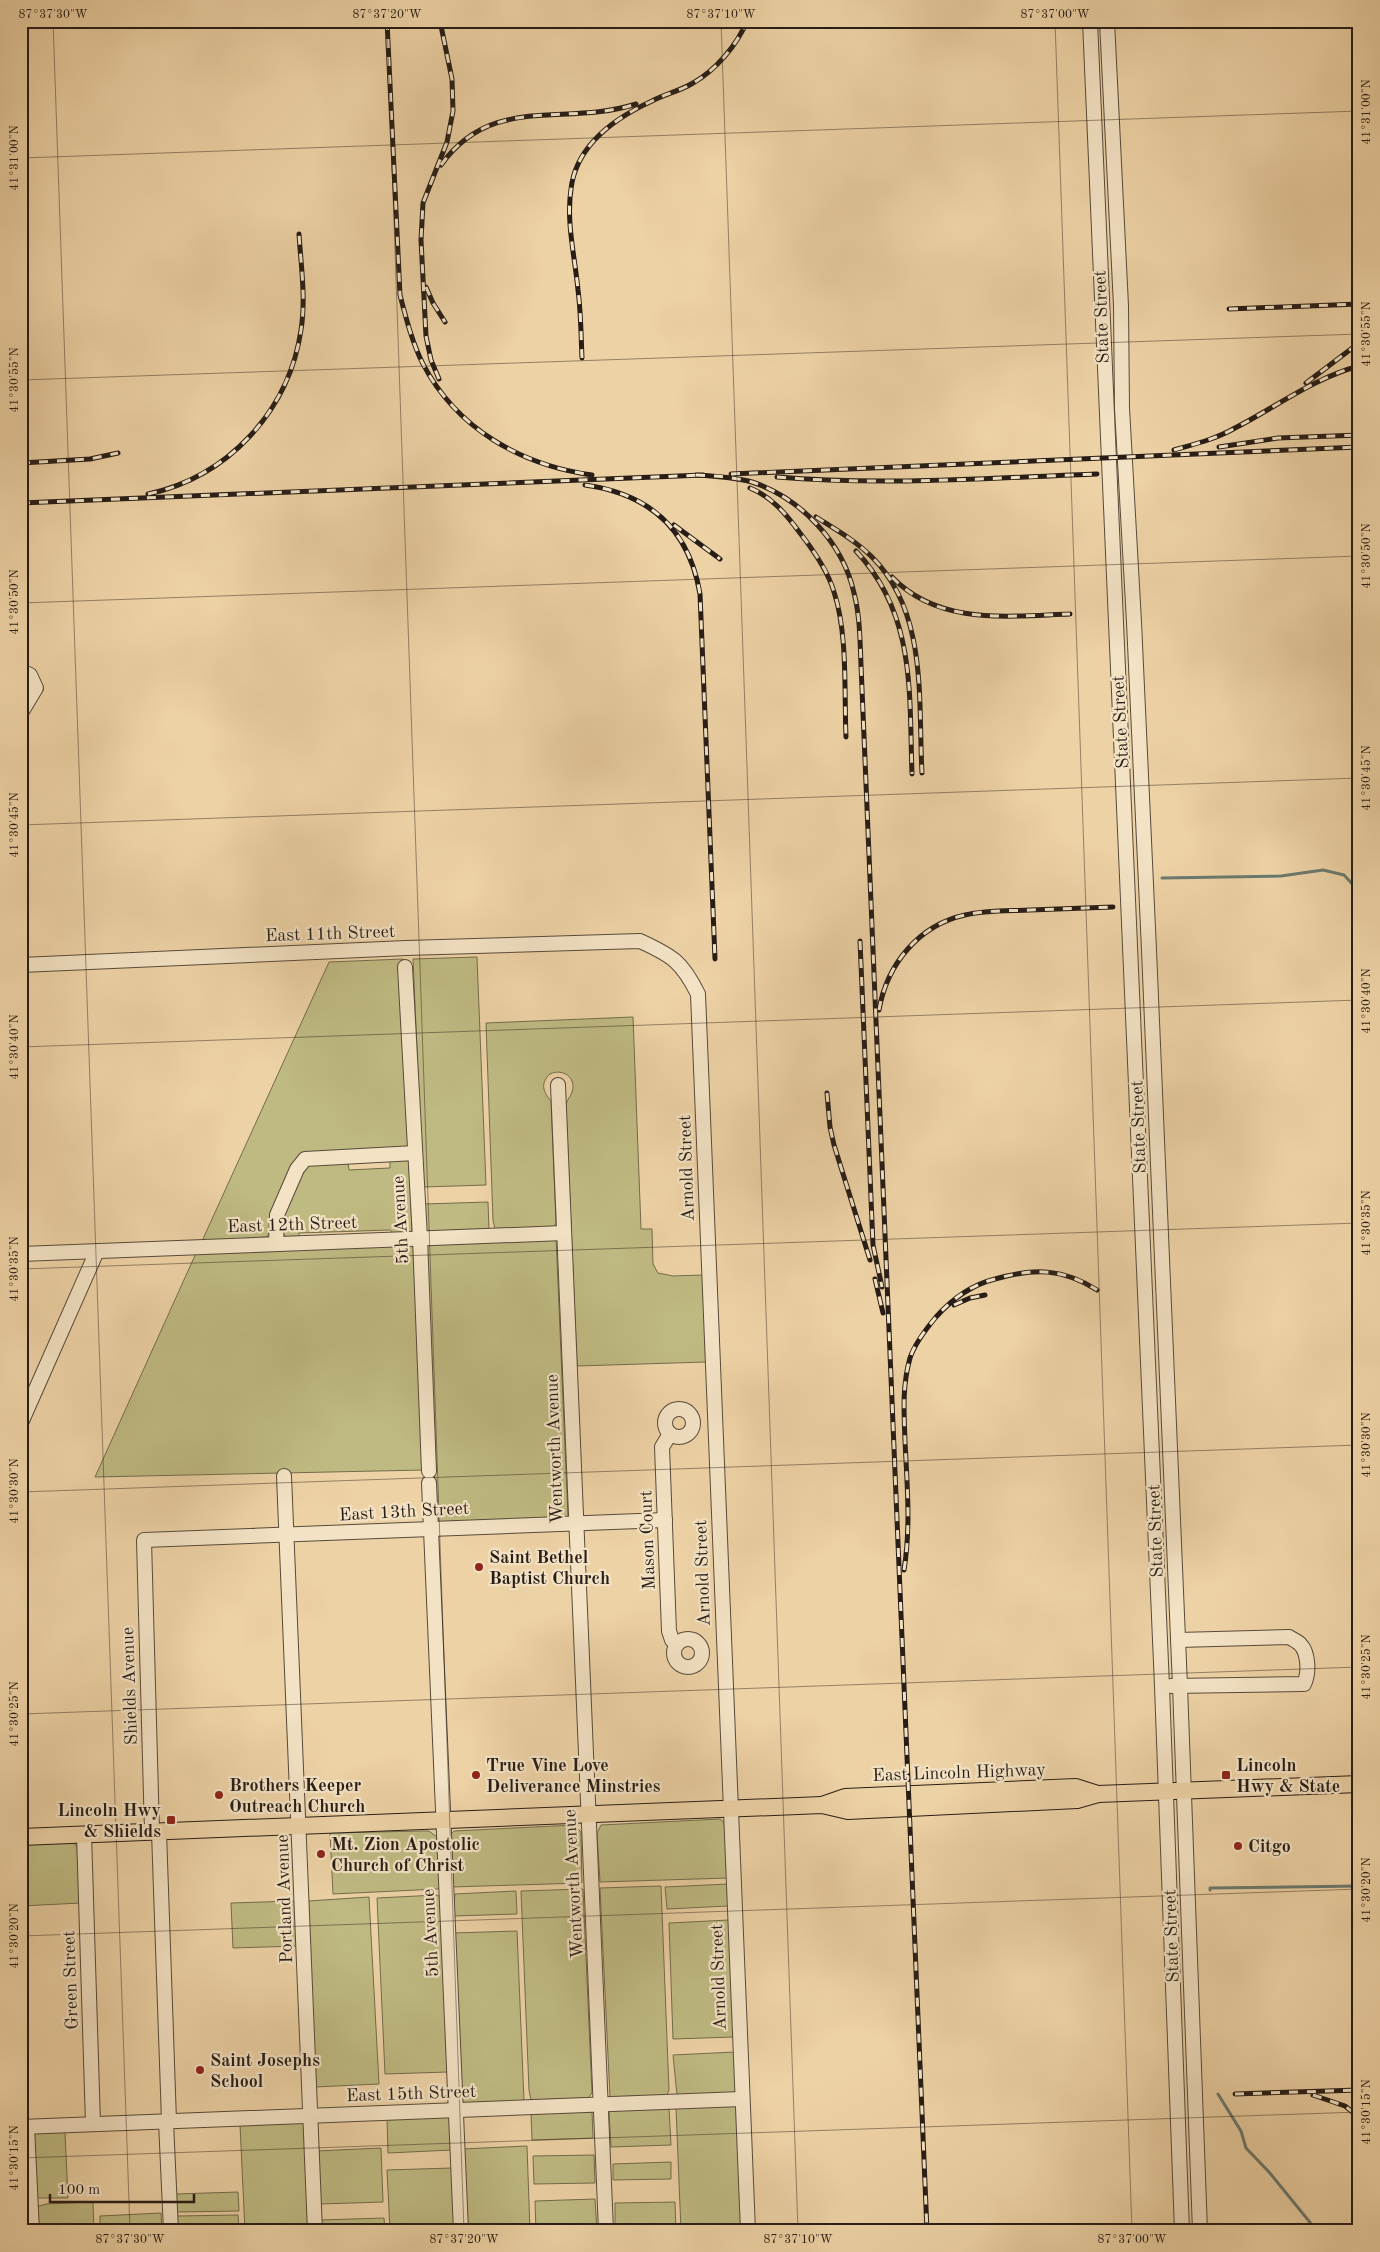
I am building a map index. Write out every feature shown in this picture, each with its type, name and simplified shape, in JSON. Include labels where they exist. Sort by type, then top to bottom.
[{"type":"main road","name":"East Lincoln Highway","points":[[21,1837],[822,1805],[848,1810],[1077,1800],[1098,1794],[1359,1784]]},
{"type":"street","name":"State Street","points":[[1090,21],[1167,1791],[1182,2231]]},
{"type":"street","name":"State Street","points":[[1107,21],[1120,306],[1122,406],[1136,664],[1180,1686],[1200,2231]]},
{"type":"street","points":[[21,671],[30,674],[36,688],[21,713]]},
{"type":"street","name":"East 11th Street","points":[[21,965],[406,948],[640,941]]},
{"type":"street","name":"Arnold Street","points":[[640,941],[666,953],[686,971],[698,994],[748,2231]]},
{"type":"street","name":"5th Avenue","points":[[406,967],[420,1238],[461,2231]]},
{"type":"street","name":"Wentworth Avenue","points":[[558,1085],[606,2231]]},
{"type":"street","points":[[276,1244],[277,1215],[297,1169],[305,1158],[415,1153]]},
{"type":"street","name":"East 12th Street","points":[[21,1254],[564,1232]]},
{"type":"street","points":[[21,1423],[97,1251]]},
{"type":"street","name":"Mason Court","points":[[670,1434],[662,1447],[669,1630],[672,1640],[677,1644]]},
{"type":"street","name":"Portland Avenue","points":[[284,1476],[300,1826],[315,2231]]},
{"type":"street","name":"East 13th Street","points":[[144,1540],[665,1520]]},
{"type":"street","name":"Shields Avenue","points":[[144,1540],[171,2231]]},
{"type":"street","points":[[1162,1686],[1304,1684],[1307,1678],[1306,1654],[1300,1644],[1289,1637],[1178,1640]]},
{"type":"street","name":"Green Street","points":[[84,1834],[93,2124]]},
{"type":"street","name":"East 15th Street","points":[[24,2127],[742,2099]]},
{"type":"street","points":[[24,2127],[32,2231]]},
{"type":"shaded area","points":[[477,957],[486,1185],[423,1187],[413,959]]},
{"type":"shaded area","points":[[403,959],[410,1141],[408,1147],[308,1152],[267,1237],[202,1241],[329,962]]},
{"type":"shaded area","points":[[633,1017],[641,1229],[652,1229],[653,1264],[658,1273],[673,1276],[703,1275],[706,1362],[577,1366],[566,1107],[572,1092],[572,1082],[564,1073],[555,1072],[547,1077],[544,1084],[546,1094],[551,1101],[556,1223],[554,1227],[495,1229],[493,1220],[486,1023]]},
{"type":"shaded area","points":[[407,1159],[409,1161],[412,1232],[394,1234],[390,1230],[299,1233],[299,1237],[288,1238],[282,1234],[282,1216],[307,1164],[348,1163],[349,1170],[390,1168],[390,1160]]},
{"type":"shaded area","points":[[488,1202],[489,1230],[426,1232],[424,1204]]},
{"type":"shaded area","points":[[556,1237],[568,1517],[438,1522],[433,1460],[427,1243]]},
{"type":"shaded area","points":[[414,1243],[424,1470],[95,1477],[197,1251]]},
{"type":"shaded area","points":[[720,1819],[724,1822],[728,1878],[600,1882],[597,1833],[601,1825]]},
{"type":"shaded area","points":[[574,1825],[581,1832],[582,1883],[451,1887],[451,1834],[454,1831]]},
{"type":"shaded area","points":[[429,1831],[437,1837],[440,1888],[333,1894],[330,1833]]},
{"type":"shaded area","points":[[73,1842],[77,1847],[81,1903],[21,1906],[21,1844]]},
{"type":"shaded area","points":[[728,1884],[728,1906],[667,1909],[665,1887]]},
{"type":"shaded area","points":[[661,1886],[669,2090],[667,2095],[610,2097],[600,1888]]},
{"type":"shaded area","points":[[583,1889],[592,2093],[588,2098],[531,2100],[529,2090],[521,1891]]},
{"type":"shaded area","points":[[516,1891],[517,1914],[453,1916],[455,1894]]},
{"type":"shaded area","points":[[437,1895],[440,1897],[448,2072],[385,2074],[377,1898]]},
{"type":"shaded area","points":[[369,1897],[379,2084],[315,2087],[308,1901]]},
{"type":"shaded area","points":[[294,1901],[298,1946],[233,1948],[231,1903]]},
{"type":"shaded area","points":[[729,1920],[734,2037],[673,2039],[669,1923]]},
{"type":"shaded area","points":[[517,1931],[524,2101],[462,2103],[453,1933]]},
{"type":"shaded area","points":[[735,2052],[737,2093],[677,2095],[673,2055]]},
{"type":"shaded area","points":[[737,2105],[742,2231],[681,2231],[676,2108]]},
{"type":"shaded area","points":[[669,2108],[671,2145],[611,2147],[609,2110]]},
{"type":"shaded area","points":[[592,2112],[593,2138],[532,2140],[531,2113]]},
{"type":"shaded area","points":[[447,2116],[450,2119],[452,2150],[388,2153],[387,2119]]},
{"type":"shaded area","points":[[304,2123],[310,2231],[245,2231],[240,2125]]},
{"type":"shaded area","points":[[65,2132],[68,2198],[35,2198],[34,2135],[36,2133]]},
{"type":"shaded area","points":[[527,2146],[530,2231],[466,2231],[462,2149]]},
{"type":"shaded area","points":[[381,2148],[383,2202],[320,2204],[317,2151]]},
{"type":"shaded area","points":[[594,2155],[595,2183],[534,2184],[533,2156]]},
{"type":"shaded area","points":[[671,2162],[671,2179],[613,2180],[613,2164]]},
{"type":"shaded area","points":[[452,2168],[455,2231],[390,2231],[387,2170]]},
{"type":"shaded area","points":[[238,2192],[239,2211],[177,2212],[176,2194]]},
{"type":"shaded area","points":[[595,2199],[597,2231],[536,2231],[535,2201]]},
{"type":"shaded area","points":[[675,2202],[676,2231],[615,2231],[615,2203]]},
{"type":"shaded area","points":[[93,2203],[94,2231],[37,2231],[36,2207],[46,2204]]},
{"type":"shaded area","points":[[161,2213],[162,2231],[100,2231],[100,2216]]},
{"type":"shaded area","points":[[238,2215],[239,2231],[178,2231],[177,2216]]},
{"type":"shaded area","points":[[384,2218],[385,2231],[321,2231],[320,2220]]},
{"type":"waterway","points":[[1162,878],[1281,876],[1323,870],[1344,875],[1356,888],[1359,888]]},
{"type":"waterway","points":[[1210,1890],[1210,1888],[1359,1886]]},
{"type":"waterway","points":[[1218,2094],[1241,2131],[1246,2148],[1269,2172],[1317,2231]]},
{"type":"railway","points":[[387,21],[400,295],[419,356],[437,387],[454,407],[473,425],[494,440],[516,453],[540,463],[592,475]]},
{"type":"railway","points":[[439,379],[431,360],[426,336],[421,240],[423,203],[447,142],[453,111],[452,79],[440,21]]},
{"type":"railway","points":[[582,358],[580,307],[570,214],[574,173],[589,146],[611,125],[638,108],[688,86],[702,78],[718,64],[732,48],[747,21]]},
{"type":"railway","points":[[441,165],[461,143],[483,128],[507,120],[531,116],[609,110],[636,104]]},
{"type":"railway","points":[[148,494],[177,485],[204,473],[228,456],[250,436],[268,413],[283,387],[294,360],[301,330],[303,282],[299,234]]},
{"type":"railway","points":[[426,287],[445,322]]},
{"type":"railway","points":[[1229,309],[1359,304]]},
{"type":"railway","points":[[1306,383],[1359,343]]},
{"type":"railway","points":[[1174,450],[1228,432],[1311,385],[1342,371],[1359,366]]},
{"type":"railway","points":[[1219,447],[1278,438],[1359,435]]},
{"type":"railway","points":[[731,474],[1359,447]]},
{"type":"railway","points":[[21,463],[90,459],[118,453]]},
{"type":"railway","points":[[777,477],[817,480],[897,481],[1097,474]]},
{"type":"railway","points":[[696,475],[717,476],[752,482],[770,489],[803,511],[830,540],[840,557],[854,593],[857,611],[927,2231]]},
{"type":"railway","points":[[21,503],[703,475]]},
{"type":"railway","points":[[585,485],[629,497],[647,506],[663,518],[676,533],[687,551],[695,571],[700,594],[715,959]]},
{"type":"railway","points":[[750,488],[772,501],[789,519],[815,554],[831,584],[842,626],[846,737]]},
{"type":"railway","points":[[816,517],[866,551],[890,579],[903,604],[911,631],[916,659],[919,687],[922,773]]},
{"type":"railway","points":[[674,525],[720,559]]},
{"type":"railway","points":[[856,551],[876,576],[890,601],[899,628],[909,684],[912,774]]},
{"type":"railway","points":[[892,577],[911,593],[931,604],[953,611],[999,616],[1070,614]]},
{"type":"railway","points":[[879,1010],[889,977],[898,962],[920,937],[948,920],[989,911],[1113,907]]},
{"type":"railway","points":[[860,941],[873,1245],[882,1287]]},
{"type":"railway","points":[[827,1093],[830,1127],[834,1145],[870,1260]]},
{"type":"railway","points":[[904,1570],[908,1522],[904,1400],[907,1368],[921,1336],[936,1317],[956,1298],[978,1285],[1009,1275],[1035,1272],[1060,1274],[1072,1277],[1097,1290]]},
{"type":"railway","points":[[875,1279],[883,1313]]},
{"type":"railway","points":[[954,1305],[970,1298],[985,1295]]},
{"type":"railway","points":[[1235,2094],[1359,2090]]},
{"type":"railway","points":[[1313,2095],[1345,2106],[1359,2117]]},
{"type":"place","name":"Saint Bethel Baptist Church","points":[[479,1567]]},
{"type":"place","name":"True Vine Love Deliverance Minstries","points":[[476,1775]]},
{"type":"place","name":"Lincoln Hwy & State","points":[[1226,1775]]},
{"type":"place","name":"Brothers Keeper Outreach Church","points":[[219,1795]]},
{"type":"place","name":"Lincoln Hwy & Shields","points":[[171,1820]]},
{"type":"place","name":"Citgo","points":[[1238,1846]]},
{"type":"place","name":"Mt. Zion Apostolic Church of Christ","points":[[321,1854]]},
{"type":"place","name":"Saint Josephs School","points":[[200,2070]]}]
